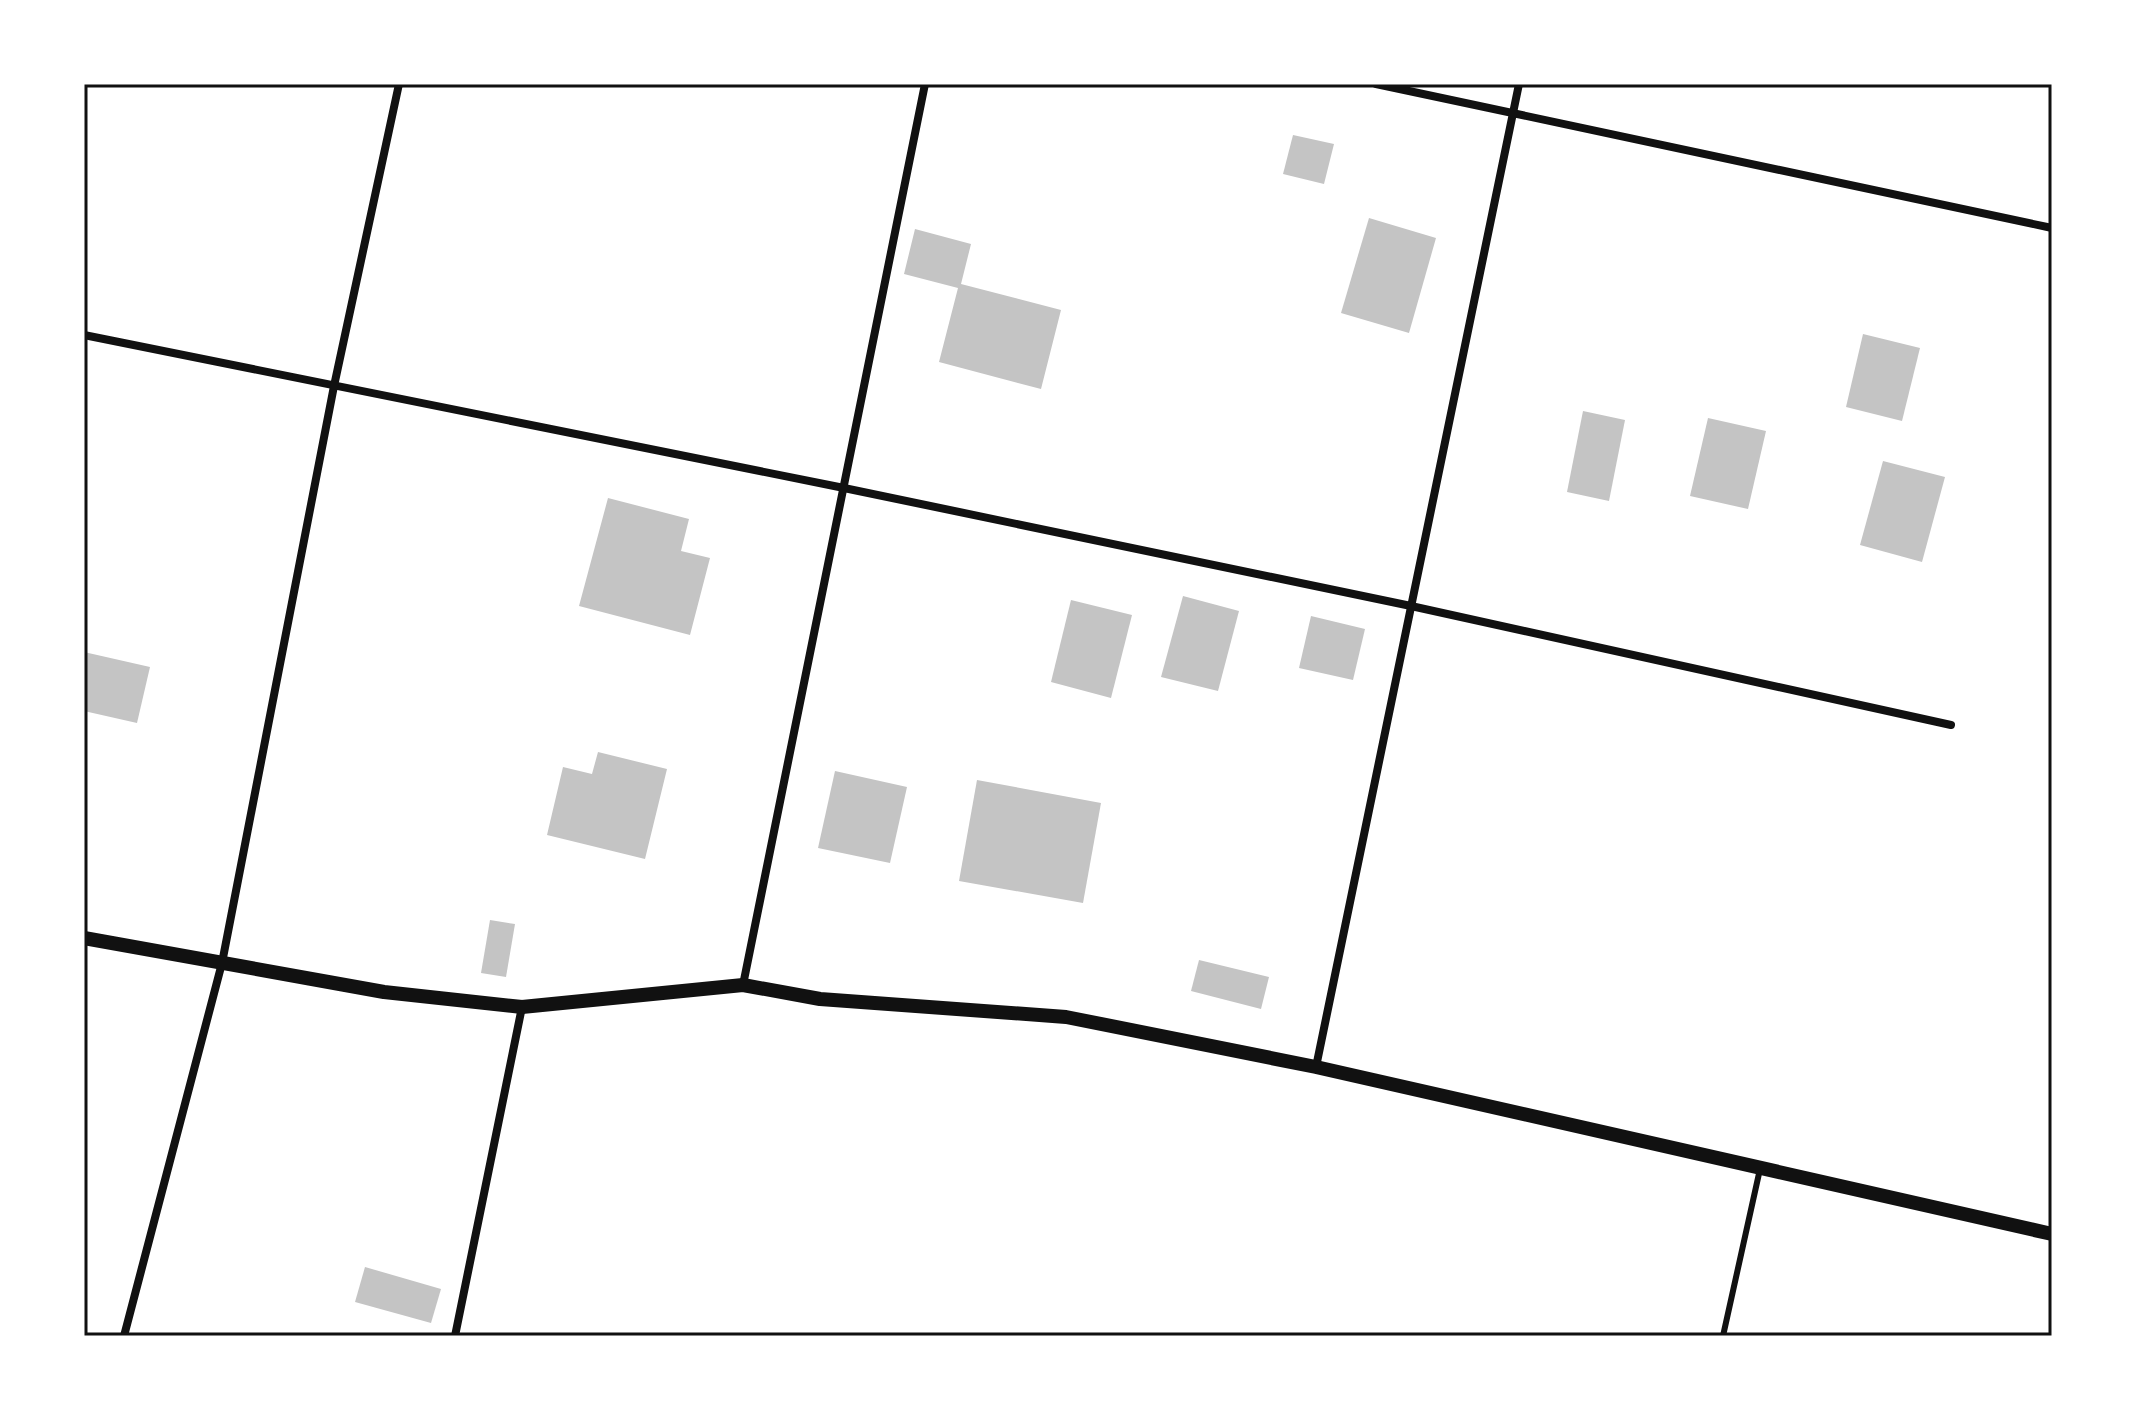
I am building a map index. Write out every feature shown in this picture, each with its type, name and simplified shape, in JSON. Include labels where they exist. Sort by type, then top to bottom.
[{"type":"street","points":[[124,1336],[222,963],[334,386],[399,84]]},
{"type":"street","points":[[743,985],[925,84]]},
{"type":"street","points":[[1376,84],[2052,228]]},
{"type":"street","points":[[1316,1067],[1519,84]]},
{"type":"street","points":[[84,335],[1411,606],[1951,725]]},
{"type":"street","points":[[84,938],[384,992],[522,1007],[743,985],[820,999],[1066,1017],[1316,1067],[2052,1234]]},
{"type":"street","points":[[455,1336],[522,1007]]},
{"type":"lane","points":[[1723,1336],[1760,1169]]},
{"type":"building","points":[[1293,135],[1334,144],[1324,184],[1283,174]]},
{"type":"building","points":[[1369,218],[1436,238],[1409,333],[1341,313]]},
{"type":"building","points":[[915,229],[971,244],[961,284],[1061,310],[1041,389],[939,362],[958,288],[904,274]]},
{"type":"building","points":[[1863,334],[1920,348],[1902,421],[1846,407]]},
{"type":"building","points":[[1583,411],[1625,420],[1609,501],[1567,492]]},
{"type":"building","points":[[1708,418],[1766,431],[1748,509],[1690,496]]},
{"type":"building","points":[[1883,461],[1945,477],[1922,562],[1860,545]]},
{"type":"building","points":[[608,498],[689,519],[681,551],[710,558],[690,635],[579,606]]},
{"type":"building","points":[[1183,596],[1239,611],[1218,691],[1161,677]]},
{"type":"building","points":[[1071,600],[1132,615],[1111,698],[1051,682]]},
{"type":"building","points":[[1311,616],[1365,629],[1353,680],[1299,668]]},
{"type":"building","points":[[84,652],[150,667],[137,723],[84,711]]},
{"type":"building","points":[[598,752],[667,769],[645,859],[547,835],[563,767],[592,774]]},
{"type":"building","points":[[835,771],[907,787],[890,863],[818,848]]},
{"type":"building","points":[[977,780],[1101,803],[1083,903],[959,881]]},
{"type":"building","points":[[490,920],[515,924],[506,977],[481,973]]},
{"type":"building","points":[[1199,960],[1269,977],[1261,1009],[1191,991]]},
{"type":"building","points":[[365,1267],[441,1289],[431,1323],[355,1302]]}]
